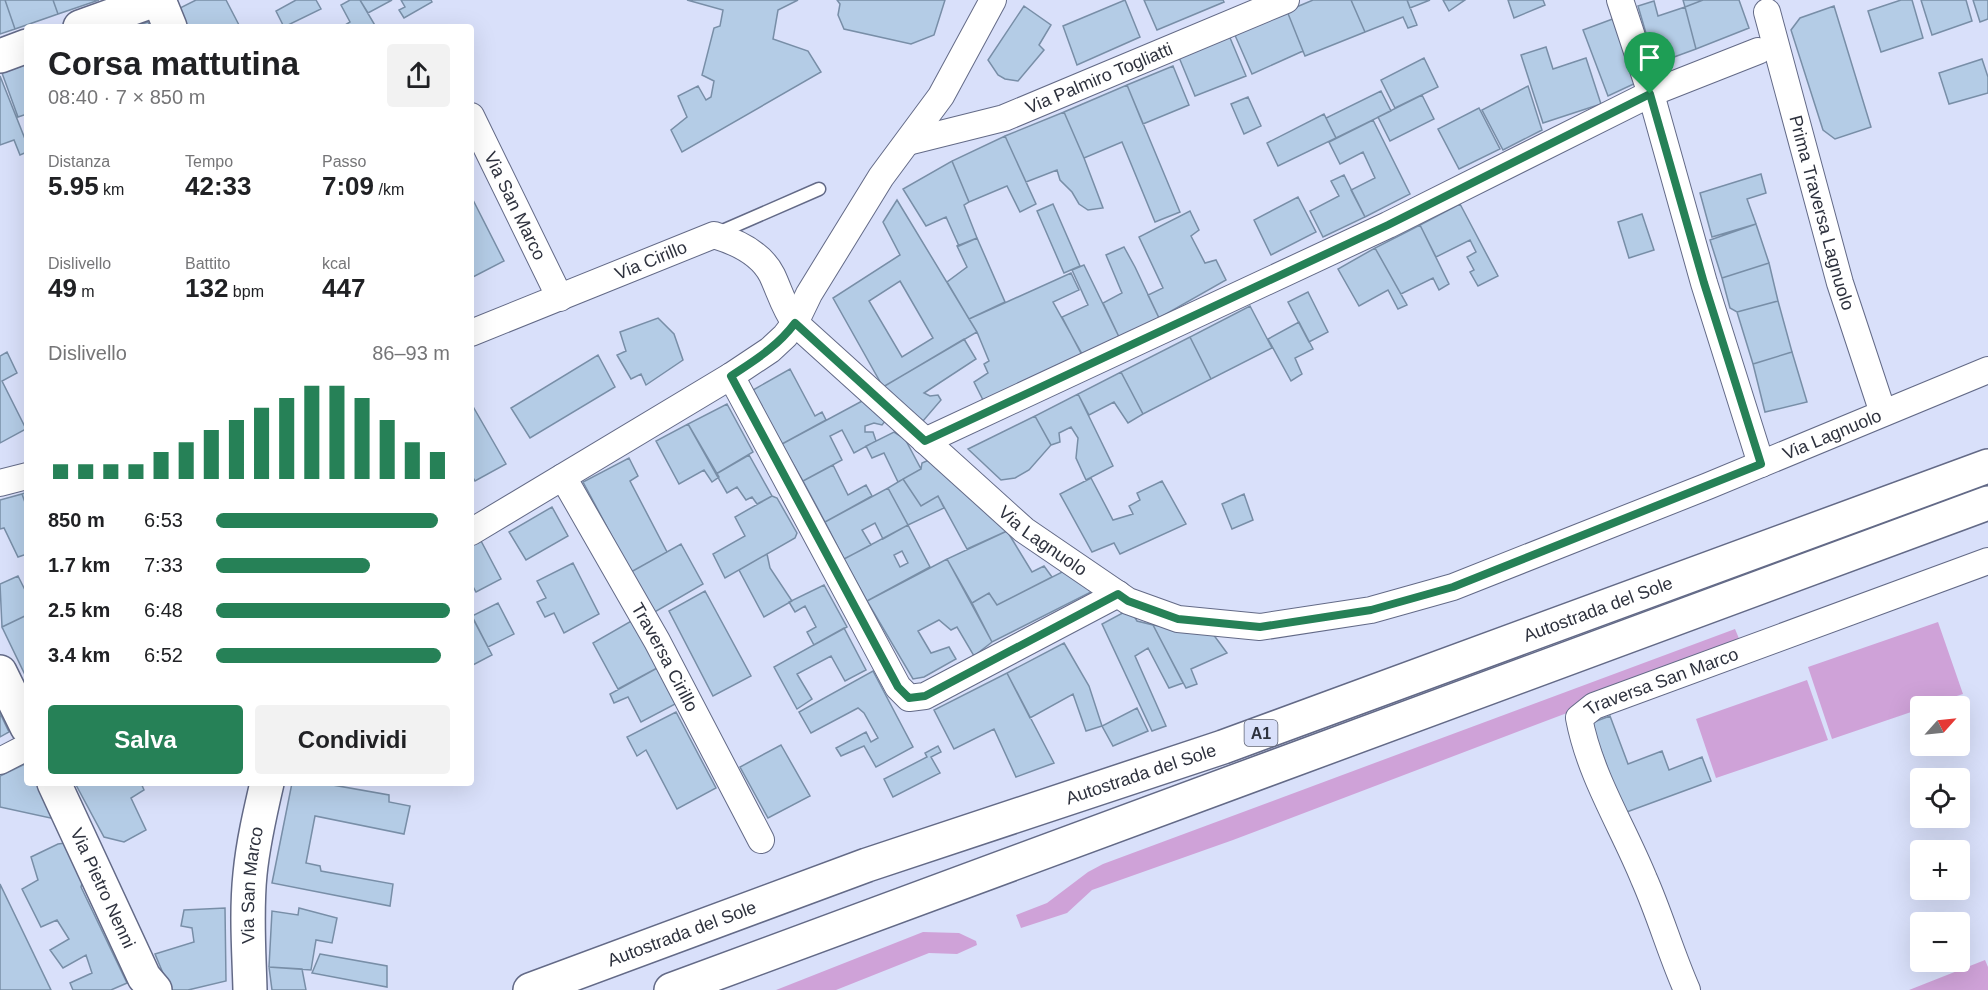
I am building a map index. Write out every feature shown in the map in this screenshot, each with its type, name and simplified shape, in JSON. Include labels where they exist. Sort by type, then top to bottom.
[{"type":"main road","points":[[89,24],[157,0],[169,24]]},
{"type":"main road","points":[[0,56],[24,47]]},
{"type":"main road","name":"Autostrada del Sole","points":[[530,990],[867,865],[1223,747],[1988,465]]},
{"type":"main road","name":"Autostrada del Sole","points":[[671,990],[1988,503]]},
{"type":"main road","points":[[0,672],[24,721]]},
{"type":"main road","name":"Via Pietro Nenni","points":[[55,786],[145,987]]},
{"type":"main road","name":"Via San Marco","points":[[250,990],[248,928],[250,874],[266,786]]},
{"type":"street","points":[[474,530],[731,376],[770,350],[785,336],[795,323],[809,294],[881,177],[941,96],[993,0]]},
{"type":"street","name":"Via Palmiro Togliatti","points":[[908,142],[1005,118],[1286,0]]},
{"type":"street","points":[[1620,0],[1650,94],[1704,283],[1761,464]]},
{"type":"street","name":"Prima Traversa Lagnuolo","points":[[1767,12],[1840,283],[1883,413]]},
{"type":"street","points":[[925,441],[1388,225],[1650,94],[1758,51]]},
{"type":"street","name":"Via San Marco","points":[[474,122],[560,298]]},
{"type":"street","points":[[714,235],[737,242],[757,256],[771,273],[786,311],[795,323]]},
{"type":"street","name":"Via Cirillo","points":[[474,332],[714,235]]},
{"type":"street","name":"Via Lagnuolo","points":[[795,323],[1024,530],[1128,601],[1178,619],[1260,627],[1371,610],[1453,587],[1988,370]]},
{"type":"street","points":[[731,376],[898,687],[909,698],[925,696],[1118,594]]},
{"type":"street","points":[[0,483],[24,477]]},
{"type":"street","name":"Traversa Cirillo","points":[[563,477],[657,641],[761,840]]},
{"type":"street","name":"Traversa San Marco","points":[[1687,990],[1644,878],[1610,807],[1584,744],[1579,718],[1594,706],[1988,561]]},
{"type":"street","points":[[0,761],[24,749]]},
{"type":"lane","points":[[714,235],[819,189]]},
{"type":"shaded area","points":[[1938,622],[1963,694],[1910,696],[1910,712],[1832,739],[1808,667]]},
{"type":"shaded area","points":[[1735,629],[1743,648],[1573,725],[1567,713],[1233,840],[1092,890],[1067,913],[1021,928],[1016,915],[1047,903],[1088,872],[1103,864]]},
{"type":"shaded area","points":[[1807,680],[1828,740],[1716,778],[1696,719]]},
{"type":"shaded area","points":[[923,932],[959,933],[976,941],[977,945],[957,954],[929,953],[836,990],[776,990]]},
{"type":"shaded area","points":[[1985,960],[1988,967],[1988,990],[1909,990],[1955,972],[1970,972],[1970,966]]},
{"type":"building","points":[[0,0],[5,0],[15,29],[0,34]]},
{"type":"building","points":[[5,0],[53,0],[58,14],[15,29]]},
{"type":"building","points":[[53,0],[99,0],[58,14]]},
{"type":"building","points":[[196,0],[226,0],[238,24],[186,24],[178,9]]},
{"type":"building","points":[[296,0],[316,0],[321,9],[290,24],[282,24],[276,11]]},
{"type":"building","points":[[350,0],[360,0],[374,24],[347,24],[350,22],[341,5]]},
{"type":"building","points":[[360,0],[392,0],[368,13]]},
{"type":"building","points":[[401,0],[431,0],[432,2],[404,18],[399,10],[405,7]]},
{"type":"building","points":[[687,0],[798,0],[778,10],[773,39],[808,51],[821,72],[682,152],[671,130],[687,117],[678,96],[698,86],[706,100],[711,97],[714,81],[702,75],[714,28],[720,26],[723,10]]},
{"type":"building","points":[[837,0],[945,0],[934,35],[911,44],[844,29],[838,15],[840,4]]},
{"type":"building","points":[[1125,0],[1140,37],[1077,65],[1063,26]]},
{"type":"building","points":[[1144,0],[1223,0],[1224,2],[1157,30]]},
{"type":"building","points":[[1313,0],[1351,0],[1365,32],[1305,56],[1287,11]]},
{"type":"building","points":[[1351,0],[1407,0],[1417,25],[1408,28],[1403,17],[1365,32]]},
{"type":"building","points":[[1407,0],[1430,0],[1410,8]]},
{"type":"building","points":[[1443,0],[1465,0],[1449,11]]},
{"type":"building","points":[[1508,0],[1543,0],[1545,5],[1514,18]]},
{"type":"building","points":[[1683,0],[1703,0],[1685,7]]},
{"type":"building","points":[[1703,0],[1739,0],[1749,28],[1696,49],[1685,7]]},
{"type":"building","points":[[1901,0],[1912,0],[1923,38],[1881,52],[1868,11]]},
{"type":"building","points":[[1921,0],[1966,0],[1972,21],[1932,35]]},
{"type":"building","points":[[1973,0],[1988,0],[1988,19],[1980,22]]},
{"type":"building","points":[[1654,1],[1658,16],[1685,7],[1696,49],[1655,64],[1638,6]]},
{"type":"building","points":[[1024,6],[1051,25],[1039,45],[1044,50],[1018,81],[1005,79],[998,75],[988,60]]},
{"type":"building","points":[[1834,6],[1871,127],[1835,139],[1823,130],[1791,30],[1800,18]]},
{"type":"building","points":[[1287,11],[1303,51],[1252,74],[1234,33]]},
{"type":"building","points":[[1618,17],[1640,81],[1608,96],[1583,30]]},
{"type":"building","points":[[1228,33],[1246,76],[1195,96],[1178,55]]},
{"type":"building","points":[[1546,47],[1553,69],[1586,58],[1601,104],[1543,123],[1521,55]]},
{"type":"building","points":[[1424,58],[1438,87],[1395,108],[1381,80]]},
{"type":"building","points":[[1982,59],[1988,77],[1988,93],[1949,104],[1939,73]]},
{"type":"building","points":[[24,65],[24,115],[18,117],[2,73]]},
{"type":"building","points":[[1173,66],[1189,105],[1143,124],[1127,85]]},
{"type":"building","points":[[0,76],[24,136],[24,153],[20,155],[14,140],[0,145]]},
{"type":"building","points":[[1127,85],[1180,212],[1155,222],[1122,142],[1084,158],[1064,112]]},
{"type":"building","points":[[1528,86],[1542,130],[1503,150],[1482,110]]},
{"type":"building","points":[[1381,91],[1391,111],[1336,138],[1326,118]]},
{"type":"building","points":[[1422,95],[1434,119],[1390,141],[1378,117]]},
{"type":"building","points":[[1248,97],[1261,126],[1244,134],[1231,104]]},
{"type":"building","points":[[1479,108],[1500,149],[1459,169],[1438,129]]},
{"type":"building","points":[[1064,112],[1103,208],[1088,210],[1079,204],[1072,192],[1060,180],[1057,170],[1026,182],[1005,136]]},
{"type":"building","points":[[1324,114],[1336,138],[1278,166],[1267,143]]},
{"type":"building","points":[[1373,120],[1410,194],[1365,217],[1351,190],[1375,178],[1363,152],[1340,164],[1329,142]]},
{"type":"building","points":[[1005,136],[1036,204],[1020,212],[1007,186],[969,202],[952,161]]},
{"type":"building","points":[[952,161],[969,202],[964,205],[977,238],[959,246],[946,217],[926,226],[903,189]]},
{"type":"building","points":[[1761,174],[1766,193],[1747,199],[1756,224],[1712,237],[1700,193]]},
{"type":"building","points":[[1344,175],[1365,217],[1323,237],[1310,211],[1339,196],[1331,181]]},
{"type":"building","points":[[1298,197],[1316,232],[1271,255],[1254,220]]},
{"type":"building","points":[[897,200],[977,332],[883,387],[833,298],[900,255],[883,222]],"holes":[[[900,281],[933,338],[902,357],[869,301]]]},
{"type":"building","points":[[474,202],[504,261],[474,276]]},
{"type":"building","points":[[1053,204],[1080,266],[1064,273],[1037,211]]},
{"type":"building","points":[[1460,204],[1498,276],[1478,286],[1470,272],[1474,270],[1467,257],[1476,252],[1470,240],[1436,257],[1420,225]]},
{"type":"building","points":[[1190,211],[1199,230],[1191,236],[1205,263],[1216,260],[1226,280],[1159,318],[1148,295],[1163,288],[1139,237]]},
{"type":"building","points":[[1642,214],[1654,250],[1629,258],[1618,222]]},
{"type":"building","points":[[1756,224],[1769,263],[1722,278],[1710,240]]},
{"type":"building","points":[[1420,225],[1449,284],[1439,290],[1433,278],[1401,294],[1375,248]]},
{"type":"building","points":[[977,238],[1005,302],[969,319],[947,282],[967,267],[957,246]]},
{"type":"building","points":[[1124,247],[1159,318],[1120,339],[1103,303],[1122,293],[1106,255]]},
{"type":"building","points":[[1375,248],[1407,305],[1398,309],[1388,290],[1359,306],[1338,269]]},
{"type":"building","points":[[1769,263],[1778,301],[1737,312],[1730,308],[1722,278]]},
{"type":"building","points":[[1084,265],[1120,339],[1083,357],[1062,317],[1088,305],[1072,270]]},
{"type":"building","points":[[1071,273],[1079,290],[1053,302],[1082,354],[986,406],[974,382],[988,373],[984,364],[989,361],[969,319]]},
{"type":"building","points":[[1308,292],[1328,332],[1309,342],[1288,302]]},
{"type":"building","points":[[1778,301],[1792,352],[1753,364],[1737,312]]},
{"type":"building","points":[[1250,306],[1272,348],[1211,379],[1190,337]]},
{"type":"building","points":[[658,318],[674,334],[683,360],[646,385],[641,374],[631,379],[617,355],[626,351],[620,332]]},
{"type":"building","points":[[1299,322],[1313,349],[1295,358],[1302,374],[1291,381],[1268,339]]},
{"type":"building","points":[[1190,337],[1211,379],[1143,414],[1121,372]]},
{"type":"building","points":[[964,339],[976,359],[924,393],[930,396],[938,395],[941,400],[923,421],[883,387]]},
{"type":"building","points":[[7,352],[17,373],[2,381],[24,425],[24,430],[0,443],[0,356]]},
{"type":"building","points":[[1792,352],[1807,402],[1765,412],[1753,364]]},
{"type":"building","points":[[598,355],[615,387],[530,438],[511,408]]},
{"type":"building","points":[[790,369],[815,416],[822,412],[826,420],[782,444],[753,390]]},
{"type":"building","points":[[1121,372],[1143,414],[1128,423],[1114,402],[1089,415],[1078,394]]},
{"type":"building","points":[[1078,394],[1113,466],[1086,480],[1076,458],[1078,438],[1071,427],[1059,433],[1060,442],[1051,445],[1035,416]]},
{"type":"building","points":[[864,400],[886,420],[882,425],[874,423],[865,426],[865,432],[873,432],[876,441],[854,453],[842,430],[830,436],[842,460],[803,481],[782,444]]},
{"type":"building","points":[[727,404],[753,452],[716,474],[688,424]]},
{"type":"building","points":[[474,408],[506,464],[475,481],[474,479]]},
{"type":"building","points":[[1035,416],[1051,445],[1029,470],[1015,478],[1001,480],[968,449]]},
{"type":"building","points":[[688,424],[719,477],[712,482],[704,470],[679,484],[656,441]]},
{"type":"building","points":[[894,432],[905,439],[921,469],[898,482],[884,453],[872,458],[866,446]]},
{"type":"building","points":[[749,455],[772,496],[757,504],[752,497],[746,500],[737,487],[727,493],[716,474]]},
{"type":"building","points":[[629,458],[638,476],[630,481],[667,552],[631,572],[583,482]]},
{"type":"building","points":[[929,460],[1007,531],[967,549],[938,496],[921,506],[903,479],[921,469],[922,463]]},
{"type":"building","points":[[833,465],[848,495],[866,485],[872,496],[825,522],[803,481]]},
{"type":"building","points":[[1091,478],[1113,520],[1133,514],[1129,506],[1140,500],[1137,493],[1162,481],[1186,524],[1120,554],[1114,543],[1092,552],[1060,494]]},
{"type":"building","points":[[903,479],[921,506],[938,496],[944,508],[908,525],[888,488]]},
{"type":"building","points":[[888,488],[908,525],[883,539],[875,523],[862,530],[871,545],[844,559],[825,522]]},
{"type":"building","points":[[22,494],[24,500],[24,555],[18,557],[4,528],[0,529],[0,500]]},
{"type":"building","points":[[1244,494],[1253,520],[1232,529],[1222,504]]},
{"type":"building","points":[[772,496],[777,498],[797,533],[795,538],[725,578],[713,554],[745,536],[735,517]]},
{"type":"building","points":[[552,507],[568,536],[526,560],[509,532]]},
{"type":"building","points":[[908,525],[930,567],[867,601],[844,559]],"holes":[[[902,551],[908,563],[900,567],[894,555]]]},
{"type":"building","points":[[1007,531],[1032,572],[1044,566],[1052,577],[997,605],[989,593],[972,603],[947,559]]},
{"type":"building","points":[[480,539],[501,579],[476,592],[474,588],[474,542]]},
{"type":"building","points":[[681,544],[703,584],[653,613],[631,572]]},
{"type":"building","points":[[767,554],[770,568],[792,601],[764,617],[739,570]]},
{"type":"building","points":[[947,559],[992,642],[974,656],[957,627],[951,630],[939,620],[918,631],[931,653],[949,647],[956,659],[924,677],[913,679],[867,601]]},
{"type":"building","points":[[573,563],[599,614],[564,633],[554,613],[545,617],[537,602],[546,598],[537,581]]},
{"type":"building","points":[[1064,571],[1093,591],[992,642],[972,603],[989,593],[997,605]]},
{"type":"building","points":[[18,576],[24,588],[24,616],[2,627],[0,584]]},
{"type":"building","points":[[824,585],[847,627],[814,645],[807,632],[816,627],[805,606],[795,612],[789,602]]},
{"type":"building","points":[[705,591],[751,676],[713,696],[669,611]]},
{"type":"building","points":[[498,603],[514,634],[488,647],[474,620],[474,615]]},
{"type":"building","points":[[1130,609],[1137,621],[1153,625],[1183,683],[1169,688],[1148,648],[1135,656],[1166,726],[1152,731],[1102,624]]},
{"type":"building","points":[[24,616],[24,673],[2,627]]},
{"type":"building","points":[[633,620],[659,667],[618,689],[593,643]]},
{"type":"building","points":[[474,621],[492,655],[474,664]]},
{"type":"building","points":[[1153,625],[1213,634],[1227,653],[1191,669],[1197,684],[1186,688]]},
{"type":"building","points":[[844,628],[866,670],[845,681],[831,656],[797,674],[812,699],[797,709],[774,667]]},
{"type":"building","points":[[1064,643],[1089,686],[1102,726],[1086,731],[1073,694],[1030,718],[1007,673]]},
{"type":"building","points":[[659,667],[679,702],[641,722],[628,697],[614,703],[610,694]]},
{"type":"building","points":[[873,671],[913,747],[876,767],[864,746],[841,756],[836,748],[866,732],[871,742],[878,738],[864,713],[858,708],[811,733],[799,712]]},
{"type":"building","points":[[1007,673],[1054,763],[1016,777],[994,729],[954,749],[934,710]]},
{"type":"building","points":[[1137,708],[1148,731],[1113,746],[1102,726]]},
{"type":"building","points":[[676,712],[716,788],[677,809],[646,750],[637,756],[627,737]]},
{"type":"building","points":[[0,713],[9,732],[0,737]]},
{"type":"building","points":[[1610,716],[1628,764],[1662,751],[1669,770],[1702,757],[1711,781],[1624,813],[1591,723]]},
{"type":"building","points":[[781,745],[810,796],[768,818],[740,767]]},
{"type":"building","points":[[938,746],[941,752],[931,757],[940,773],[893,797],[884,779],[927,757],[925,753]]},
{"type":"building","points":[[24,764],[24,786],[38,786],[55,819],[0,807],[0,776]]},
{"type":"building","points":[[77,786],[142,786],[144,790],[131,798],[146,830],[124,842],[104,837]]},
{"type":"building","points":[[291,786],[339,786],[389,795],[389,802],[410,806],[404,834],[315,816],[306,863],[320,866],[321,871],[393,884],[390,906],[272,883]]},
{"type":"building","points":[[65,843],[83,880],[81,887],[127,983],[111,990],[73,990],[70,983],[92,973],[86,955],[63,968],[50,950],[69,939],[57,920],[41,927],[22,889],[38,880],[31,857]]},
{"type":"building","points":[[0,884],[51,990],[0,990]]},
{"type":"building","points":[[225,908],[226,981],[188,990],[170,990],[155,954],[194,942],[192,928],[181,926],[184,910]]},
{"type":"building","points":[[299,908],[337,918],[332,943],[316,940],[311,970],[269,967],[272,911],[298,915]]},
{"type":"building","points":[[320,954],[387,966],[387,987],[312,973]]},
{"type":"building","points":[[269,967],[302,969],[306,990],[272,990]]},
{"type":"route","points":[[1650,94],[1704,283],[1761,464],[1453,587],[1371,610],[1260,627],[1178,619],[1128,601],[1118,594],[925,696],[909,698],[898,687],[731,376],[770,350],[795,323],[925,441],[1388,225],[1650,94]]}]
